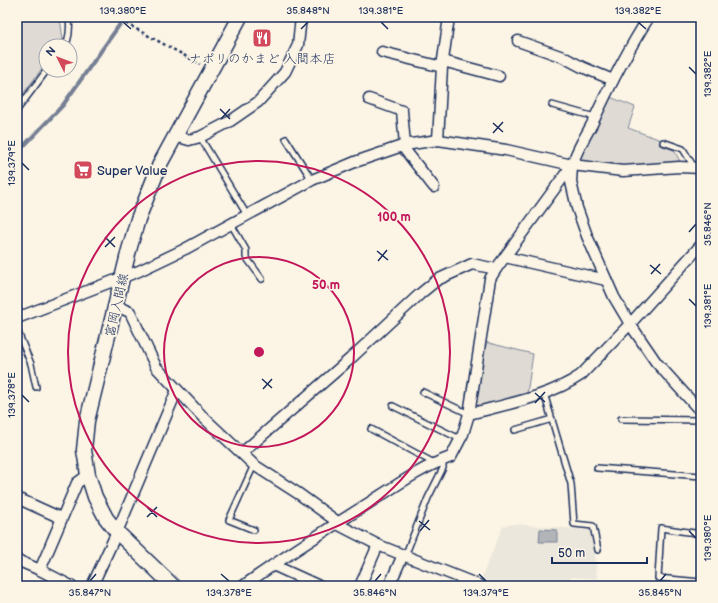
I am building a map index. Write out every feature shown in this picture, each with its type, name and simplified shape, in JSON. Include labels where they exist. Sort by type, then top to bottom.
[{"type":"main road","name":"富岡入間線","points":[[173,586],[117,532],[106,518],[95,497],[88,475],[84,450],[87,421],[122,277],[138,219],[147,195],[160,164],[240,17]]},
{"type":"street","points":[[175,136],[189,140],[200,138],[229,122],[258,102],[285,72],[298,45],[301,17]]},
{"type":"street","points":[[438,140],[443,64],[449,17]]},
{"type":"street","points":[[649,17],[634,40],[576,152],[572,165],[571,182],[577,208],[587,236],[606,280],[630,324],[656,362],[701,412]]},
{"type":"street","points":[[518,41],[563,57],[613,80]]},
{"type":"street","points":[[382,52],[499,76]]},
{"type":"street","points":[[369,99],[402,111],[404,146],[434,187]]},
{"type":"street","points":[[17,318],[139,271],[185,249],[312,180],[355,162],[404,146],[438,140],[506,150],[572,165],[623,171],[698,168]]},
{"type":"street","points":[[243,586],[273,565],[404,481],[451,457],[460,439],[469,414],[490,279],[572,165]]},
{"type":"street","points":[[469,414],[544,393],[572,382],[581,376],[701,245]]},
{"type":"street","points":[[505,257],[606,280]]},
{"type":"street","points":[[242,453],[350,359],[437,280],[472,264],[496,269]]},
{"type":"street","points":[[116,306],[130,312],[156,367],[202,416],[254,465],[299,494],[338,523],[378,545],[480,586]]},
{"type":"street","points":[[92,586],[117,532],[177,390]]},
{"type":"street","points":[[40,570],[77,483],[88,475]]},
{"type":"street","points":[[17,498],[61,518]]},
{"type":"street","points":[[360,586],[378,545]]},
{"type":"street","points":[[389,586],[403,555]]},
{"type":"street","points":[[17,560],[71,586]]},
{"type":"street","points":[[273,565],[319,586]]},
{"type":"lane","points":[[68,38],[70,27],[69,17]]},
{"type":"lane","points":[[17,110],[41,78]]},
{"type":"lane","points":[[552,105],[595,117]]},
{"type":"lane","points":[[200,138],[247,215]]},
{"type":"lane","points":[[286,139],[312,180]]},
{"type":"lane","points":[[663,142],[683,149],[698,168]]},
{"type":"lane","points":[[231,224],[246,250],[246,256],[262,279]]},
{"type":"lane","points":[[17,330],[31,364],[36,387]]},
{"type":"lane","points":[[423,392],[469,414]]},
{"type":"lane","points":[[544,393],[571,484],[574,524],[593,526],[598,550]]},
{"type":"lane","points":[[393,406],[460,439]]},
{"type":"lane","points":[[515,430],[552,419]]},
{"type":"lane","points":[[621,419],[701,420]]},
{"type":"lane","points":[[371,429],[439,462],[444,468],[428,498],[407,551],[403,555]]},
{"type":"lane","points":[[254,465],[230,520],[254,530]]},
{"type":"lane","points":[[597,468],[701,476]]},
{"type":"lane","points":[[701,534],[661,528],[658,578],[701,582]]},
{"type":"path","points":[[124,17],[127,24],[200,64]]},
{"type":"shaded area","points":[[17,17],[60,17],[63,38],[38,38],[38,74],[17,102]]},
{"type":"shaded area","points":[[610,97],[635,107],[628,128],[661,140],[659,145],[674,150],[681,163],[625,167],[580,161],[577,159]]},
{"type":"shaded area","points":[[485,342],[533,354],[527,394],[478,408],[475,405]]},
{"type":"shaded area","points":[[514,524],[590,530],[596,561],[597,579],[571,577],[570,586],[491,586],[480,581],[503,526]]},
{"type":"shaded area","points":[[540,529],[557,530],[557,542],[539,542]]},
{"type":"waterway","points":[[115,17],[122,21]]},
{"type":"waterway","points":[[17,153],[63,105],[125,17]]},
{"type":"place","name":"ナポリのかまど 入間本店","points":[[262,38]]},
{"type":"place","name":"Super Value","points":[[83,170]]}]
